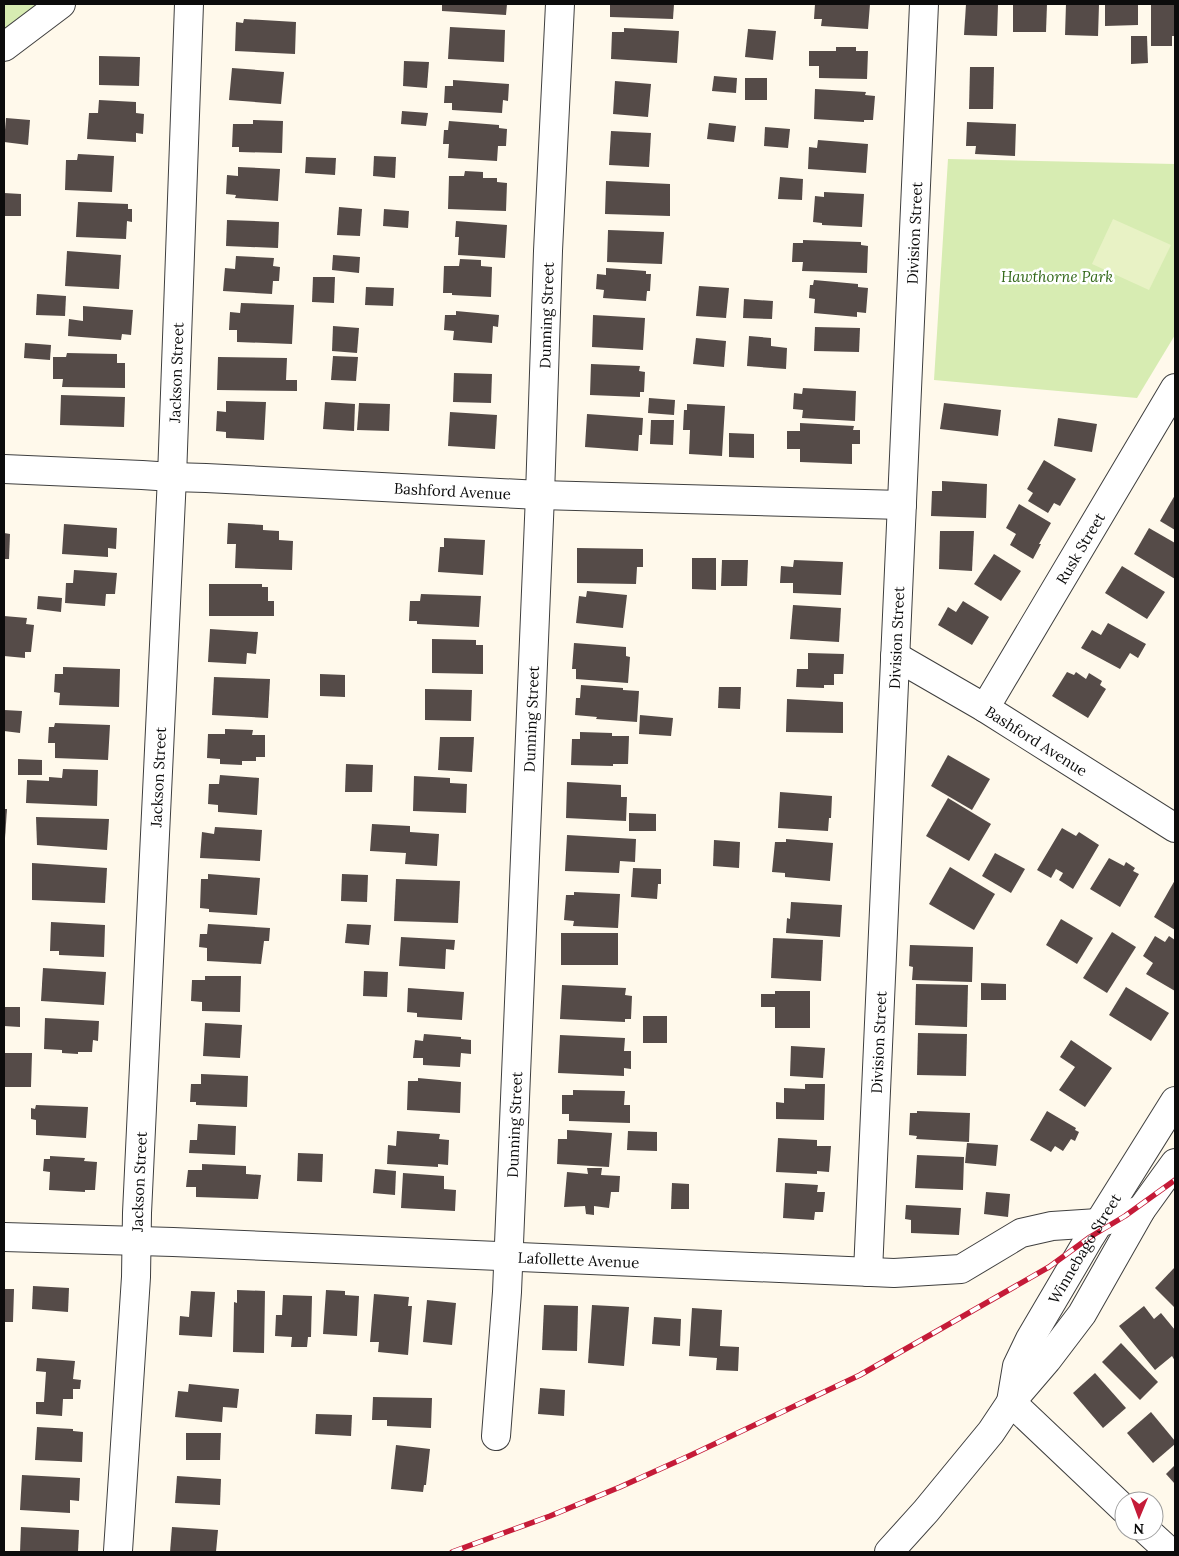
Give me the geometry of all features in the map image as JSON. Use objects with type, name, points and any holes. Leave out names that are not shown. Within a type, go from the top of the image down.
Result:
[{"type":"street","points":[[4,47],[61,4]]},
{"type":"street","name":"Jackson Street","points":[[118,1551],[136,1277],[136,1241],[172,477],[189,4]]},
{"type":"street","name":"Dunning Street","points":[[496,1436],[509,1256],[540,496],[548,251],[560,4]]},
{"type":"street","name":"Division Street","points":[[868,1272],[924,4]]},
{"type":"street","name":"Rusk Street","points":[[985,708],[1175,388]]},
{"type":"street","name":"Bashford Avenue","points":[[4,469],[540,496],[902,505]]},
{"type":"street","name":"Bashford Avenue","points":[[895,656],[985,708],[1175,828]]},
{"type":"street","name":"Winnebago Street","points":[[1011,1402],[1016,1366],[1030,1339],[1098,1223],[1175,1101]]},
{"type":"street","name":"Winnebago Street","points":[[889,1552],[926,1511],[991,1432],[1011,1402],[1048,1360],[1082,1314],[1141,1210],[1175,1163]]},
{"type":"street","name":"Lafollette Avenue","points":[[4,1237],[894,1273],[962,1269],[1021,1233],[1052,1226],[1098,1223],[1141,1210]]},
{"type":"street","points":[[1011,1402],[1114,1500]]},
{"type":"street","points":[[1158,1541],[1170,1552]]},
{"type":"green space","points":[[4,4],[48,4],[4,35]]},
{"type":"green space","name":"Hawthorne Park","points":[[948,159],[1175,164],[1175,335],[1137,398],[934,380]]},
{"type":"green space","points":[[1113,219],[1171,245],[1149,290],[1092,264]]},
{"type":"building","points":[[442,4],[507,4],[506,15],[442,11]]},
{"type":"building","points":[[610,4],[674,4],[673,19],[610,17]]},
{"type":"building","points":[[815,4],[870,4],[868,29],[821,26],[822,19],[814,19]]},
{"type":"building","points":[[966,4],[998,4],[997,36],[964,35]]},
{"type":"building","points":[[1013,4],[1047,4],[1046,32],[1013,32]]},
{"type":"building","points":[[1066,4],[1099,4],[1098,36],[1065,35]]},
{"type":"building","points":[[1105,4],[1138,4],[1138,25],[1105,26]]},
{"type":"building","points":[[1151,4],[1175,4],[1175,36],[1172,36],[1172,46],[1151,46]]},
{"type":"building","points":[[244,19],[296,22],[295,54],[235,51],[236,22],[243,23]]},
{"type":"building","points":[[450,27],[505,30],[504,62],[448,59]]},
{"type":"building","points":[[624,28],[679,31],[677,63],[611,59],[612,32],[624,32]]},
{"type":"building","points":[[748,29],[776,31],[773,60],[745,57]]},
{"type":"building","points":[[1131,36],[1147,36],[1148,63],[1131,64]]},
{"type":"building","points":[[836,47],[856,47],[856,51],[868,51],[867,79],[819,78],[819,66],[809,66],[809,51],[836,51]]},
{"type":"building","points":[[99,56],[140,57],[139,86],[99,85]]},
{"type":"building","points":[[404,61],[429,62],[427,88],[403,86]]},
{"type":"building","points":[[970,67],[994,67],[993,109],[969,109]]},
{"type":"building","points":[[232,68],[284,72],[281,104],[229,100]]},
{"type":"building","points":[[714,76],[737,78],[736,93],[712,91]]},
{"type":"building","points":[[745,78],[767,78],[767,100],[745,100]]},
{"type":"building","points":[[453,80],[509,84],[508,101],[503,100],[502,113],[452,110],[452,103],[444,103],[445,86],[453,86]]},
{"type":"building","points":[[615,81],[651,84],[648,117],[613,114]]},
{"type":"building","points":[[815,89],[866,92],[865,95],[875,96],[873,120],[864,120],[864,122],[814,119]]},
{"type":"building","points":[[99,100],[136,102],[136,113],[144,114],[143,134],[136,133],[136,142],[87,139],[89,113],[98,113]]},
{"type":"building","points":[[402,111],[428,113],[426,126],[401,124]]},
{"type":"building","points":[[6,118],[30,120],[28,145],[4,142]]},
{"type":"building","points":[[253,120],[283,121],[282,153],[239,152],[239,147],[232,147],[233,124],[253,124]]},
{"type":"building","points":[[449,121],[499,125],[499,128],[507,129],[506,146],[498,146],[497,161],[448,158],[449,144],[443,144],[444,130],[448,130]]},
{"type":"building","points":[[967,122],[1016,124],[1015,156],[975,154],[976,146],[966,146]]},
{"type":"building","points":[[709,123],[736,126],[734,142],[707,139]]},
{"type":"building","points":[[765,127],[790,129],[788,148],[764,146]]},
{"type":"building","points":[[611,131],[651,133],[649,167],[609,165]]},
{"type":"building","points":[[818,140],[868,144],[866,173],[808,169],[809,147],[817,148]]},
{"type":"building","points":[[78,154],[114,156],[112,192],[65,190],[66,160],[77,160]]},
{"type":"building","points":[[374,156],[396,157],[395,178],[373,176]]},
{"type":"building","points":[[306,157],[336,158],[335,175],[305,173]]},
{"type":"building","points":[[238,167],[280,169],[278,201],[235,198],[236,195],[226,194],[227,175],[238,176]]},
{"type":"building","points":[[465,171],[483,172],[483,178],[497,178],[497,182],[507,183],[506,211],[448,209],[449,176],[464,176]]},
{"type":"building","points":[[780,177],[803,179],[802,200],[778,199]]},
{"type":"building","points":[[606,181],[670,184],[670,216],[605,214]]},
{"type":"building","points":[[824,192],[864,194],[862,227],[822,225],[822,223],[813,222],[815,196],[824,197]]},
{"type":"building","points":[[4,193],[21,194],[21,216],[4,216]]},
{"type":"building","points":[[78,202],[128,204],[128,209],[132,209],[132,222],[127,221],[126,239],[76,237]]},
{"type":"building","points":[[339,207],[362,209],[360,236],[337,235]]},
{"type":"building","points":[[384,209],[409,211],[408,228],[383,226]]},
{"type":"building","points":[[227,220],[279,222],[278,248],[226,246]]},
{"type":"building","points":[[456,221],[507,225],[505,258],[458,255],[459,237],[455,237]]},
{"type":"building","points":[[608,230],[664,232],[662,264],[607,262]]},
{"type":"building","points":[[803,240],[861,242],[861,245],[868,246],[867,273],[802,271],[803,262],[792,262],[793,243],[803,243]]},
{"type":"building","points":[[67,251],[121,255],[119,289],[65,286]]},
{"type":"building","points":[[333,255],[360,257],[359,273],[332,270]]},
{"type":"building","points":[[236,256],[274,258],[273,266],[280,267],[279,281],[273,281],[272,294],[223,291],[225,268],[235,269]]},
{"type":"building","points":[[460,259],[481,260],[481,266],[492,267],[491,297],[443,293],[444,266],[459,266]]},
{"type":"building","points":[[606,268],[646,271],[646,274],[651,274],[650,291],[647,291],[646,301],[603,298],[604,290],[596,289],[597,274],[606,275]]},
{"type":"building","points":[[313,277],[335,277],[334,303],[312,302]]},
{"type":"building","points":[[814,280],[858,284],[858,287],[868,288],[866,313],[857,312],[857,317],[814,313],[815,299],[809,298],[810,285],[813,285]]},
{"type":"building","points":[[699,286],[729,288],[726,318],[696,316]]},
{"type":"building","points":[[366,287],[394,288],[393,306],[365,305]]},
{"type":"building","points":[[37,294],[66,296],[65,316],[36,315]]},
{"type":"building","points":[[744,299],[773,301],[772,319],[743,318]]},
{"type":"building","points":[[241,303],[294,305],[292,344],[237,342],[237,330],[229,330],[230,312],[240,313]]},
{"type":"building","points":[[83,306],[133,310],[131,335],[122,334],[121,340],[68,336],[69,319],[83,321]]},
{"type":"building","points":[[456,311],[499,315],[498,327],[493,326],[492,343],[453,340],[454,331],[444,330],[445,315],[456,315]]},
{"type":"building","points":[[593,315],[645,318],[643,350],[592,347]]},
{"type":"building","points":[[333,326],[359,328],[357,353],[332,351]]},
{"type":"building","points":[[815,327],[860,328],[859,352],[814,351]]},
{"type":"building","points":[[749,336],[771,338],[771,346],[787,348],[786,369],[747,366]]},
{"type":"building","points":[[696,338],[726,341],[724,367],[693,364]]},
{"type":"building","points":[[25,343],[51,345],[50,360],[24,358]]},
{"type":"building","points":[[67,353],[117,354],[117,363],[125,363],[125,388],[62,387],[63,379],[53,379],[53,357],[66,357]]},
{"type":"building","points":[[333,356],[358,357],[356,381],[331,380]]},
{"type":"building","points":[[218,357],[287,358],[286,380],[297,380],[297,391],[217,390]]},
{"type":"building","points":[[591,364],[640,366],[639,371],[645,372],[644,392],[640,392],[640,397],[590,395]]},
{"type":"building","points":[[454,373],[492,374],[491,403],[453,402]]},
{"type":"building","points":[[803,388],[856,391],[855,421],[802,418],[803,410],[793,409],[794,393],[802,394]]},
{"type":"building","points":[[61,395],[125,397],[124,427],[60,425]]},
{"type":"building","points":[[649,398],[675,400],[674,415],[648,413]]},
{"type":"building","points":[[226,401],[266,402],[264,440],[226,438],[226,432],[216,431],[217,411],[226,412]]},
{"type":"building","points":[[325,402],[355,404],[354,431],[323,429]]},
{"type":"building","points":[[359,403],[390,404],[389,431],[357,430]]},
{"type":"building","points":[[944,403],[1001,410],[998,436],[940,429]]},
{"type":"building","points":[[687,404],[725,406],[722,456],[689,454],[690,430],[683,430],[684,410],[687,410]]},
{"type":"building","points":[[450,412],[497,415],[495,449],[448,446]]},
{"type":"building","points":[[587,414],[643,418],[642,435],[639,435],[638,451],[585,447]]},
{"type":"building","points":[[1058,418],[1097,424],[1092,452],[1054,446]]},
{"type":"building","points":[[651,420],[674,420],[673,445],[650,444]]},
{"type":"building","points":[[800,423],[854,426],[853,430],[860,430],[860,444],[852,444],[852,464],[800,462],[800,449],[787,449],[787,431],[800,431]]},
{"type":"building","points":[[729,433],[754,434],[754,458],[729,457]]},
{"type":"building","points":[[1044,460],[1076,479],[1060,506],[1054,503],[1048,513],[1028,501],[1033,493],[1027,489]]},
{"type":"building","points":[[942,481],[987,484],[986,518],[931,516],[932,491],[942,491]]},
{"type":"building","points":[[1175,495],[1175,530],[1160,521]]},
{"type":"building","points":[[1019,504],[1051,523],[1033,559],[1010,545],[1016,534],[1006,528]]},
{"type":"building","points":[[228,523],[263,525],[263,530],[279,531],[279,540],[293,541],[292,570],[235,568],[236,544],[227,544]]},
{"type":"building","points":[[64,524],[117,528],[116,549],[108,548],[108,557],[62,554]]},
{"type":"building","points":[[1149,528],[1175,543],[1175,579],[1134,554]]},
{"type":"building","points":[[940,531],[974,531],[972,571],[939,569]]},
{"type":"building","points":[[4,533],[10,534],[9,559],[4,559]]},
{"type":"building","points":[[444,538],[485,540],[483,575],[438,572],[440,547],[444,547]]},
{"type":"building","points":[[577,548],[643,549],[643,567],[637,567],[636,584],[577,583]]},
{"type":"building","points":[[994,554],[1021,571],[1001,601],[974,584]]},
{"type":"building","points":[[692,558],[716,558],[716,590],[692,589]]},
{"type":"building","points":[[722,560],[748,560],[747,586],[721,586]]},
{"type":"building","points":[[794,560],[843,562],[841,595],[793,593],[793,583],[780,583],[781,566],[793,567]]},
{"type":"building","points":[[1122,566],[1165,592],[1147,619],[1105,593]]},
{"type":"building","points":[[74,570],[117,573],[115,594],[106,594],[105,606],[65,603],[66,583],[73,583]]},
{"type":"building","points":[[209,584],[262,584],[262,587],[268,587],[268,601],[274,601],[274,616],[209,616]]},
{"type":"building","points":[[587,591],[627,595],[623,628],[576,623],[579,596],[586,597]]},
{"type":"building","points":[[421,594],[481,596],[479,627],[417,624],[417,621],[409,621],[410,601],[420,601]]},
{"type":"building","points":[[38,596],[62,598],[61,612],[37,609]]},
{"type":"building","points":[[963,601],[989,617],[972,645],[938,625],[948,607],[956,612]]},
{"type":"building","points":[[793,605],[841,608],[839,642],[790,639]]},
{"type":"building","points":[[4,616],[27,618],[26,624],[34,625],[31,652],[25,652],[25,658],[4,656]]},
{"type":"building","points":[[1108,623],[1146,644],[1138,658],[1130,653],[1120,669],[1081,648],[1092,630],[1101,635]]},
{"type":"building","points":[[210,629],[258,632],[256,654],[247,653],[246,664],[208,662]]},
{"type":"building","points":[[432,639],[476,640],[476,645],[483,645],[483,674],[432,673]]},
{"type":"building","points":[[574,643],[626,647],[626,656],[630,657],[628,683],[576,679],[576,669],[572,669]]},
{"type":"building","points":[[808,653],[844,654],[843,674],[834,674],[834,685],[824,685],[824,688],[796,687],[797,669],[808,669]]},
{"type":"building","points":[[63,667],[120,669],[119,707],[59,705],[60,693],[54,692],[55,674],[63,674]]},
{"type":"building","points":[[1067,672],[1074,675],[1076,672],[1086,679],[1089,673],[1102,681],[1100,685],[1106,689],[1088,718],[1052,696]]},
{"type":"building","points":[[320,674],[345,675],[345,697],[320,696]]},
{"type":"building","points":[[214,677],[270,679],[268,718],[212,715]]},
{"type":"building","points":[[581,685],[639,691],[637,722],[596,719],[597,717],[575,715],[576,698],[580,698]]},
{"type":"building","points":[[719,687],[741,687],[740,709],[718,708]]},
{"type":"building","points":[[425,689],[472,690],[471,721],[425,720]]},
{"type":"building","points":[[787,699],[843,702],[843,733],[786,732]]},
{"type":"building","points":[[4,710],[22,711],[20,733],[4,731]]},
{"type":"building","points":[[640,715],[673,718],[671,736],[639,734]]},
{"type":"building","points":[[55,723],[110,725],[108,760],[55,758],[55,743],[48,743],[49,727],[54,727]]},
{"type":"building","points":[[225,729],[253,730],[252,735],[265,735],[265,757],[256,757],[256,761],[242,761],[242,765],[220,764],[220,759],[207,758],[208,734],[225,734]]},
{"type":"building","points":[[580,732],[612,733],[612,736],[629,736],[628,764],[613,764],[613,766],[571,765],[572,739],[580,739]]},
{"type":"building","points":[[440,737],[474,737],[472,772],[438,770]]},
{"type":"building","points":[[948,755],[990,779],[972,810],[931,786]]},
{"type":"building","points":[[18,759],[42,760],[42,775],[18,775]]},
{"type":"building","points":[[346,764],[373,765],[372,792],[345,792]]},
{"type":"building","points":[[63,769],[98,770],[97,806],[26,803],[27,780],[49,781],[49,777],[62,778]]},
{"type":"building","points":[[220,775],[259,778],[257,815],[218,812],[218,805],[208,804],[209,784],[219,784]]},
{"type":"building","points":[[414,776],[450,778],[450,783],[467,784],[466,813],[413,811]]},
{"type":"building","points":[[567,782],[621,785],[621,797],[627,797],[626,821],[566,818]]},
{"type":"building","points":[[780,792],[832,796],[831,818],[829,818],[828,831],[778,828]]},
{"type":"building","points":[[948,798],[991,824],[969,861],[926,836]]},
{"type":"building","points":[[4,809],[7,809],[5,838],[4,838]]},
{"type":"building","points":[[629,813],[656,814],[656,831],[629,831]]},
{"type":"building","points":[[36,817],[109,819],[107,850],[37,845]]},
{"type":"building","points":[[372,824],[410,826],[410,832],[439,834],[437,866],[405,864],[406,853],[370,851]]},
{"type":"building","points":[[215,827],[262,830],[260,861],[200,858],[202,832],[214,834]]},
{"type":"building","points":[[1062,828],[1076,836],[1079,832],[1099,845],[1073,889],[1059,880],[1063,873],[1056,869],[1051,878],[1037,870]]},
{"type":"building","points":[[567,835],[636,839],[635,862],[620,861],[619,873],[565,871]]},
{"type":"building","points":[[786,839],[833,843],[830,881],[785,877],[785,873],[772,872],[775,842],[786,842]]},
{"type":"building","points":[[714,840],[740,842],[739,868],[713,866]]},
{"type":"building","points":[[995,853],[1025,869],[1011,893],[982,876]]},
{"type":"building","points":[[1109,858],[1124,866],[1126,862],[1135,868],[1133,871],[1139,874],[1120,907],[1090,889]]},
{"type":"building","points":[[32,863],[107,868],[105,903],[32,900]]},
{"type":"building","points":[[950,867],[995,894],[974,930],[929,904]]},
{"type":"building","points":[[633,868],[661,869],[661,884],[658,884],[657,899],[631,897]]},
{"type":"building","points":[[208,874],[260,878],[257,915],[209,912],[209,909],[200,908],[201,879],[208,879]]},
{"type":"building","points":[[342,874],[368,875],[367,902],[341,901]]},
{"type":"building","points":[[396,879],[460,881],[458,923],[394,921]]},
{"type":"building","points":[[1175,880],[1175,930],[1154,917]]},
{"type":"building","points":[[574,892],[620,894],[618,928],[573,926],[574,921],[564,920],[566,895],[574,895]]},
{"type":"building","points":[[791,902],[842,905],[840,937],[786,933],[787,918],[790,919]]},
{"type":"building","points":[[1061,919],[1093,938],[1077,964],[1046,945]]},
{"type":"building","points":[[51,922],[105,925],[104,957],[59,955],[59,951],[50,951]]},
{"type":"building","points":[[208,924],[270,928],[269,941],[264,941],[261,964],[207,961],[207,948],[199,947],[200,934],[207,934]]},
{"type":"building","points":[[347,924],[371,925],[369,945],[345,943]]},
{"type":"building","points":[[1112,932],[1136,947],[1107,993],[1083,978]]},
{"type":"building","points":[[561,933],[618,933],[618,965],[561,965]]},
{"type":"building","points":[[1155,936],[1165,942],[1169,936],[1175,940],[1175,991],[1146,974],[1153,963],[1143,956]]},
{"type":"building","points":[[401,937],[455,940],[454,950],[446,949],[445,969],[399,966]]},
{"type":"building","points":[[773,938],[823,940],[821,981],[771,978]]},
{"type":"building","points":[[910,945],[973,947],[972,982],[912,980],[913,967],[909,966]]},
{"type":"building","points":[[43,968],[106,972],[104,1005],[41,1001]]},
{"type":"building","points":[[364,971],[388,972],[387,997],[363,996]]},
{"type":"building","points":[[205,976],[241,976],[240,1012],[202,1011],[202,1002],[191,1001],[192,980],[205,980]]},
{"type":"building","points":[[981,983],[1006,984],[1006,1000],[981,1000]]},
{"type":"building","points":[[916,984],[968,985],[967,1027],[915,1025]]},
{"type":"building","points":[[562,985],[626,988],[625,995],[632,996],[631,1019],[625,1019],[625,1022],[560,1019]]},
{"type":"building","points":[[1126,987],[1169,1013],[1151,1041],[1109,1015]]},
{"type":"building","points":[[408,988],[464,992],[462,1020],[417,1017],[417,1013],[407,1012]]},
{"type":"building","points":[[775,991],[810,991],[810,1028],[775,1028],[775,1007],[761,1007],[761,994],[775,994]]},
{"type":"building","points":[[4,1007],[20,1007],[20,1027],[4,1026]]},
{"type":"building","points":[[643,1016],[667,1016],[667,1043],[643,1043]]},
{"type":"building","points":[[45,1018],[99,1021],[98,1041],[93,1040],[92,1052],[78,1052],[78,1054],[62,1053],[62,1050],[44,1049]]},
{"type":"building","points":[[205,1023],[242,1025],[240,1058],[203,1056]]},
{"type":"building","points":[[918,1033],[967,1034],[966,1076],[917,1075]]},
{"type":"building","points":[[424,1034],[461,1037],[461,1039],[471,1040],[471,1054],[461,1053],[460,1067],[423,1065],[423,1058],[413,1058],[415,1040],[423,1041]]},
{"type":"building","points":[[560,1035],[625,1038],[624,1051],[631,1051],[631,1069],[624,1068],[624,1076],[558,1073]]},
{"type":"building","points":[[1071,1040],[1112,1068],[1085,1107],[1059,1090],[1075,1067],[1060,1057]]},
{"type":"building","points":[[791,1046],[825,1048],[823,1078],[790,1076]]},
{"type":"building","points":[[4,1053],[32,1053],[31,1087],[4,1087]]},
{"type":"building","points":[[201,1074],[248,1076],[247,1107],[196,1105],[196,1102],[190,1102],[191,1084],[201,1084]]},
{"type":"building","points":[[418,1078],[461,1082],[460,1113],[407,1110],[408,1081],[418,1081]]},
{"type":"building","points":[[805,1084],[825,1084],[824,1120],[776,1119],[776,1102],[784,1103],[784,1088],[805,1089]]},
{"type":"building","points":[[573,1090],[625,1091],[624,1105],[630,1105],[630,1123],[569,1121],[569,1114],[562,1114],[562,1095],[573,1095]]},
{"type":"building","points":[[36,1105],[88,1107],[86,1138],[36,1135],[36,1120],[31,1119],[31,1108],[35,1109]]},
{"type":"building","points":[[917,1111],[970,1113],[969,1142],[916,1139],[917,1136],[909,1135],[910,1113],[917,1113]]},
{"type":"building","points":[[1047,1111],[1076,1128],[1075,1130],[1079,1132],[1075,1141],[1071,1139],[1063,1151],[1055,1146],[1051,1152],[1030,1140]]},
{"type":"building","points":[[198,1124],[236,1126],[235,1155],[189,1153],[190,1140],[197,1140]]},
{"type":"building","points":[[567,1130],[612,1133],[609,1167],[557,1164],[558,1139],[567,1139]]},
{"type":"building","points":[[397,1131],[440,1134],[439,1139],[449,1140],[448,1165],[438,1164],[438,1167],[387,1164],[388,1145],[396,1146]]},
{"type":"building","points":[[628,1131],[657,1132],[657,1151],[627,1150]]},
{"type":"building","points":[[778,1138],[817,1140],[817,1146],[831,1146],[829,1172],[817,1171],[817,1174],[776,1172]]},
{"type":"building","points":[[967,1143],[998,1145],[996,1166],[965,1163]]},
{"type":"building","points":[[298,1153],[323,1154],[322,1182],[297,1181]]},
{"type":"building","points":[[917,1155],[964,1157],[963,1190],[915,1188]]},
{"type":"building","points":[[50,1156],[85,1158],[84,1161],[97,1162],[95,1190],[85,1190],[85,1192],[49,1190],[50,1172],[43,1171],[44,1159],[50,1159]]},
{"type":"building","points":[[202,1164],[246,1166],[246,1174],[261,1175],[258,1199],[196,1197],[196,1187],[186,1187],[188,1170],[202,1170]]},
{"type":"building","points":[[587,1168],[602,1168],[601,1175],[620,1176],[619,1192],[611,1192],[609,1208],[594,1206],[594,1215],[586,1214],[585,1206],[564,1207],[567,1172],[588,1174]]},
{"type":"building","points":[[375,1169],[396,1171],[395,1195],[373,1193]]},
{"type":"building","points":[[403,1173],[444,1176],[444,1189],[456,1190],[455,1211],[401,1208]]},
{"type":"building","points":[[672,1183],[689,1184],[689,1209],[671,1209]]},
{"type":"building","points":[[785,1183],[818,1185],[817,1192],[825,1192],[823,1212],[815,1212],[814,1220],[783,1218]]},
{"type":"building","points":[[986,1192],[1010,1194],[1008,1217],[984,1214]]},
{"type":"building","points":[[906,1205],[961,1208],[959,1235],[911,1233],[911,1220],[905,1219]]},
{"type":"building","points":[[1175,1267],[1175,1308],[1155,1288]]},
{"type":"building","points":[[33,1286],[69,1288],[68,1312],[32,1309]]},
{"type":"building","points":[[4,1289],[14,1289],[13,1322],[4,1322]]},
{"type":"building","points":[[237,1290],[265,1291],[264,1353],[233,1352],[234,1302],[237,1303]]},
{"type":"building","points":[[326,1290],[345,1291],[345,1295],[359,1296],[357,1336],[323,1334]]},
{"type":"building","points":[[191,1291],[215,1292],[212,1337],[179,1335],[180,1316],[189,1317]]},
{"type":"building","points":[[374,1294],[409,1297],[408,1306],[412,1306],[408,1355],[378,1352],[379,1342],[370,1342]]},
{"type":"building","points":[[283,1295],[312,1296],[311,1337],[308,1337],[307,1347],[291,1347],[292,1337],[275,1336],[276,1315],[282,1315]]},
{"type":"building","points":[[427,1300],[456,1303],[452,1345],[423,1342]]},
{"type":"building","points":[[544,1305],[578,1306],[577,1351],[542,1350]]},
{"type":"building","points":[[592,1305],[629,1307],[624,1366],[588,1363]]},
{"type":"building","points":[[1144,1306],[1154,1319],[1161,1313],[1175,1330],[1175,1361],[1172,1356],[1155,1370],[1119,1326]]},
{"type":"building","points":[[692,1308],[722,1310],[720,1346],[739,1347],[738,1371],[716,1370],[717,1358],[689,1356]]},
{"type":"building","points":[[654,1317],[681,1319],[680,1346],[652,1344]]},
{"type":"building","points":[[1121,1343],[1158,1382],[1140,1400],[1102,1362]]},
{"type":"building","points":[[37,1358],[75,1361],[73,1379],[81,1380],[80,1389],[73,1389],[73,1399],[63,1399],[62,1416],[36,1414],[36,1402],[44,1402],[46,1372],[36,1371]]},
{"type":"building","points":[[1095,1373],[1126,1408],[1103,1428],[1073,1393]]},
{"type":"building","points":[[189,1384],[239,1389],[237,1408],[223,1407],[222,1422],[175,1417],[178,1391],[188,1392]]},
{"type":"building","points":[[540,1388],[565,1390],[564,1416],[538,1414]]},
{"type":"building","points":[[373,1397],[432,1398],[431,1428],[387,1426],[387,1420],[372,1420]]},
{"type":"building","points":[[1151,1412],[1175,1441],[1175,1444],[1153,1463],[1127,1433]]},
{"type":"building","points":[[316,1414],[352,1415],[351,1436],[315,1434]]},
{"type":"building","points":[[37,1427],[73,1429],[73,1431],[83,1432],[82,1462],[35,1460]]},
{"type":"building","points":[[186,1433],[221,1433],[220,1460],[186,1460]]},
{"type":"building","points":[[396,1445],[430,1449],[426,1485],[424,1485],[423,1492],[391,1489]]},
{"type":"building","points":[[1175,1465],[1175,1484],[1166,1474]]},
{"type":"building","points":[[22,1475],[80,1478],[79,1501],[70,1500],[70,1513],[20,1510]]},
{"type":"building","points":[[177,1476],[221,1479],[220,1505],[175,1503]]},
{"type":"building","points":[[21,1527],[79,1530],[78,1552],[20,1552]]},
{"type":"building","points":[[172,1527],[218,1530],[216,1552],[170,1552]]},
{"type":"railway","points":[[452,1552],[550,1516],[620,1487],[860,1375],[1049,1267],[1175,1180]]}]
